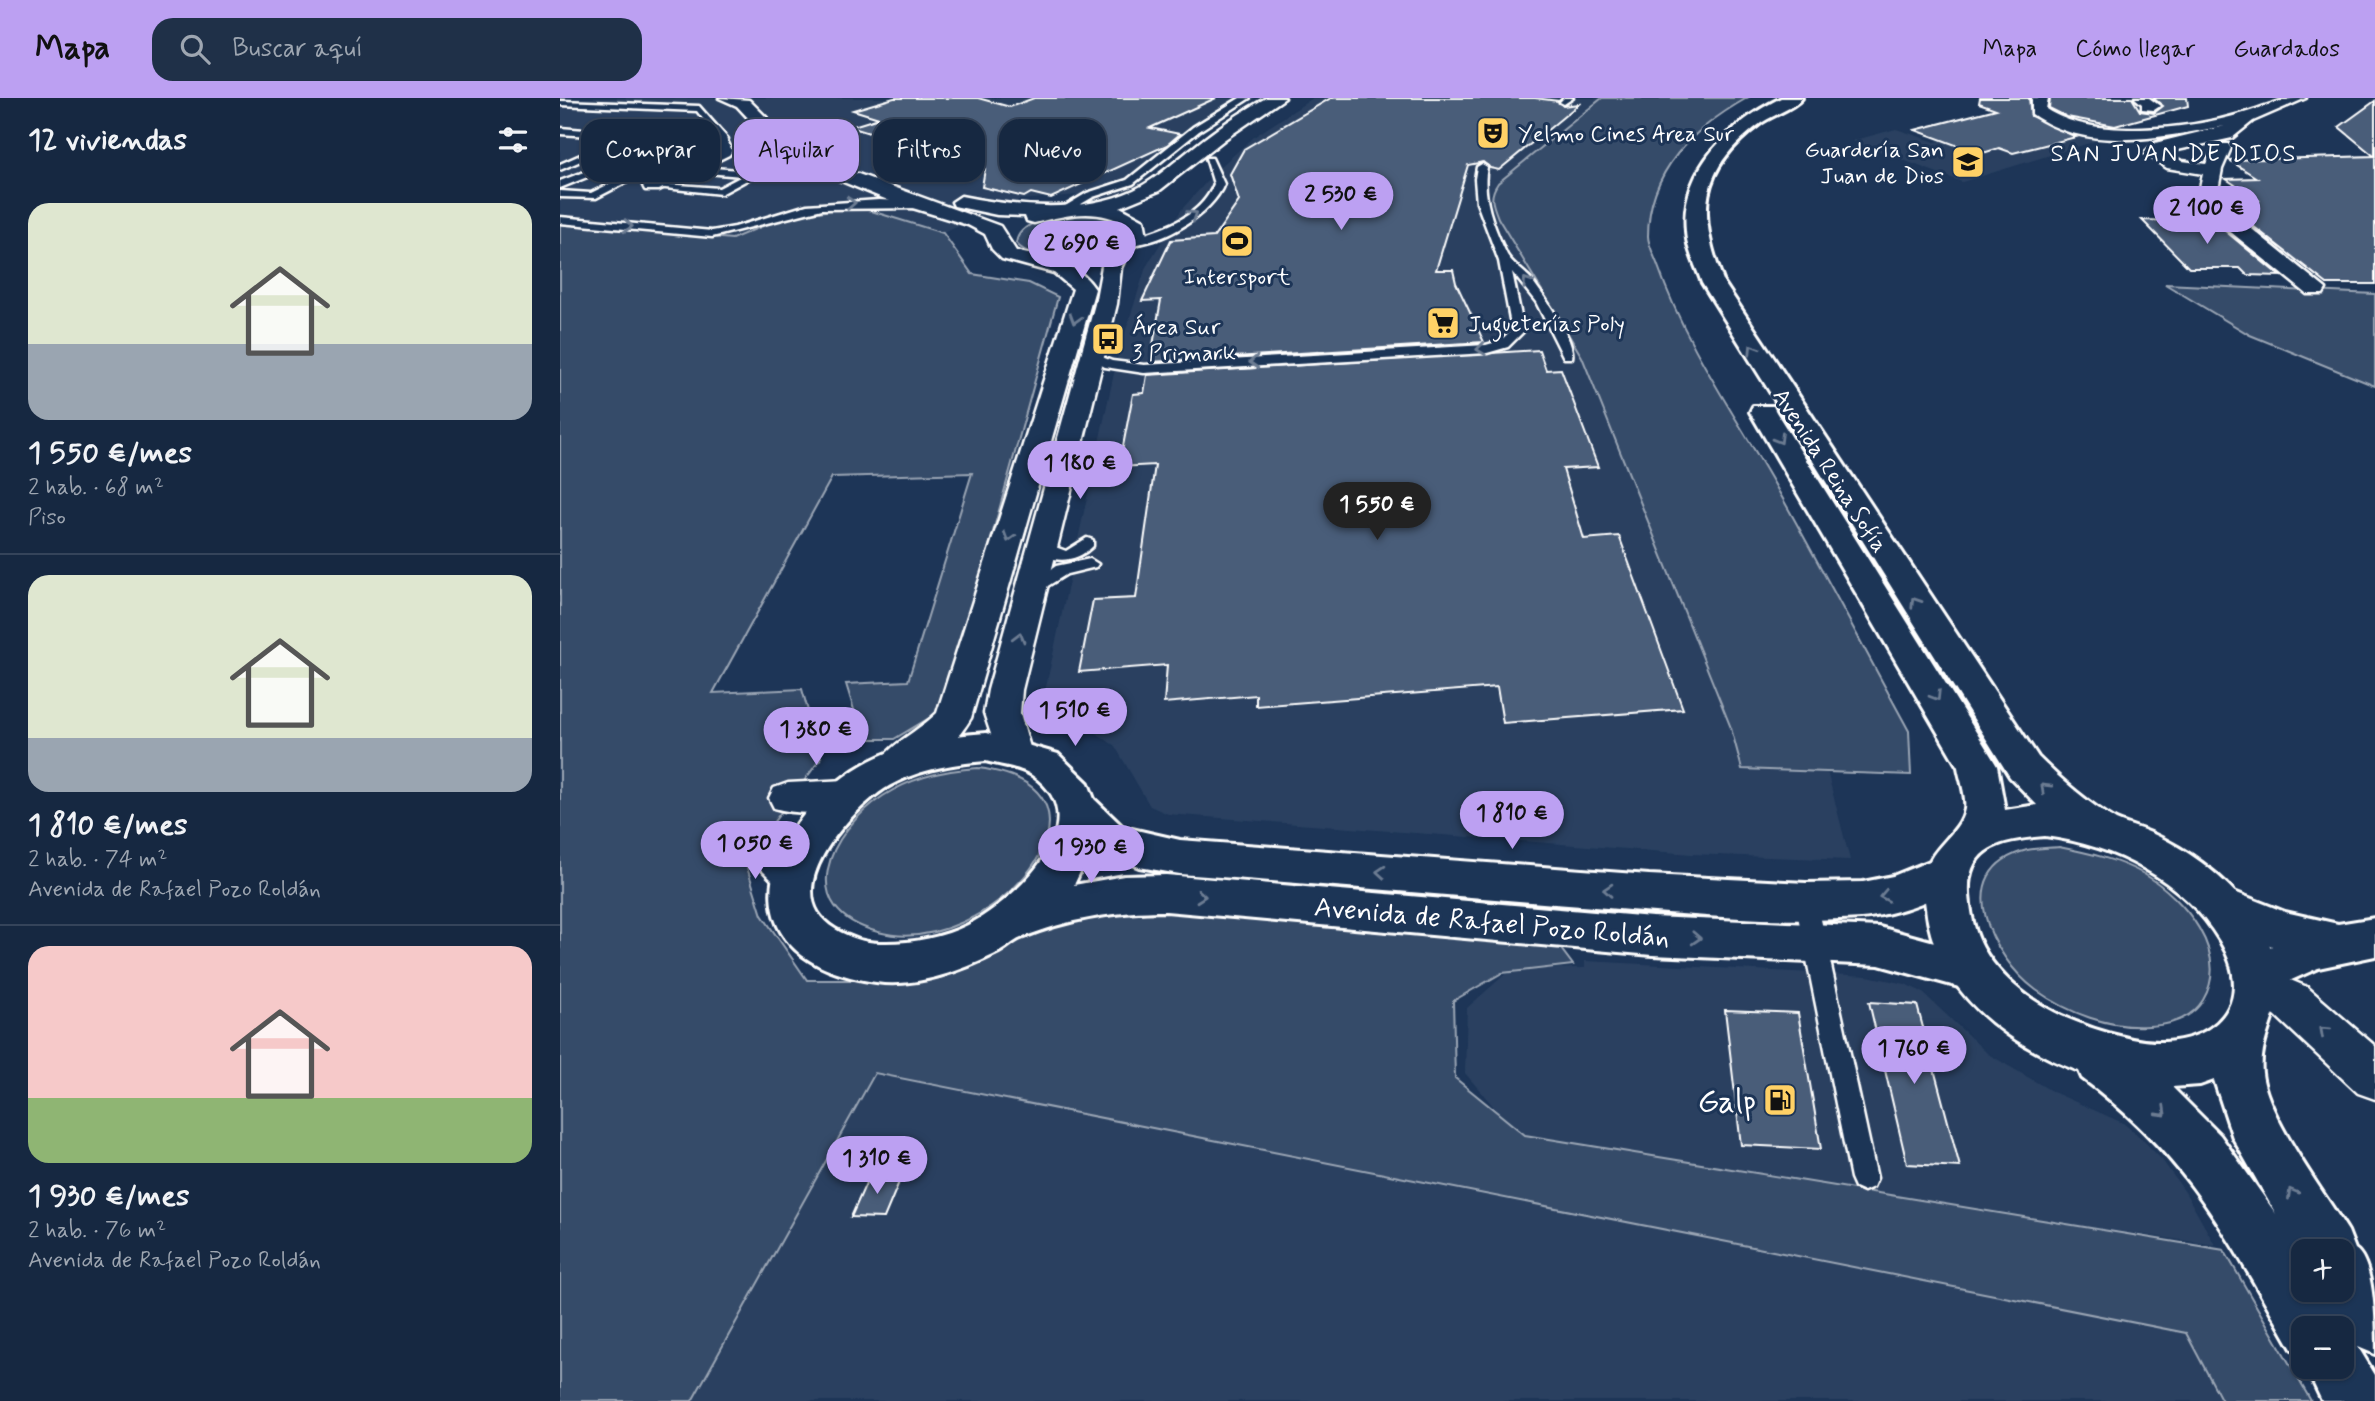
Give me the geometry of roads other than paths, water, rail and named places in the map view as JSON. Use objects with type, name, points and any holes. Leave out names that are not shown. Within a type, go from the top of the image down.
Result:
[{"type":"main road","name":"Avenida Reina Sofía","points":[[1772,98],[1717,133],[1697,155],[1675,201],[1673,229],[1678,256],[1689,284],[1720,341],[1977,766],[1986,806],[1978,835]]},
{"type":"main road","name":"Avenida Reina Sofía","points":[[1794,98],[1736,135],[1716,157],[1704,177],[1696,230],[1713,283],[2024,767],[2052,795],[2100,829]]},
{"type":"main road","name":"Avenida de Rafael Pozo Roldán","points":[[792,874],[802,846],[821,820],[847,796],[896,766],[957,749],[986,747],[1037,758],[1056,771],[1069,787],[1077,807],[1108,839],[1139,850],[1180,857],[1649,893],[1806,901],[1863,900],[1899,893],[1947,871]]},
{"type":"main road","points":[[792,874],[791,903],[802,928],[824,948],[855,961],[894,964],[936,957],[977,943],[1015,921],[1040,899],[1059,876],[1072,852],[1078,829],[1077,807]]},
{"type":"main road","points":[[2242,1035],[2216,1056],[2179,1066],[2136,1066],[2089,1055],[2042,1034],[2012,1012],[1970,970],[1950,935],[1942,901],[1947,871],[1959,851],[1978,835],[2020,821],[2045,820],[2100,829],[2132,841],[2164,858],[2218,904],[2243,940],[2256,981],[2250,1020],[2242,1035],[2237,1073],[2251,1120],[2321,1239]]},
{"type":"main road","name":"Avenida de Rafael Pozo Roldán","points":[[1015,921],[1080,899],[1119,892],[1166,893],[1638,934],[1879,946],[1970,970]]},
{"type":"main road","points":[[2218,904],[2281,930],[2354,939]]},
{"type":"main road","points":[[2256,981],[2286,959],[2354,939]]},
{"type":"main road","points":[[2089,1055],[2143,1093],[2183,1133],[2234,1197],[2305,1316]]},
{"type":"main road","points":[[2354,1291],[2375,1325]]},
{"type":"main road","points":[[2343,1379],[2356,1401]]},
{"type":"street","points":[[727,98],[743,103],[770,131],[825,168],[923,205],[975,221],[993,230],[1009,254],[1068,269],[1079,277],[1084,289],[953,718],[932,740],[896,766]]},
{"type":"street","points":[[772,106],[792,128],[815,145],[845,162],[916,190],[997,209],[1060,211],[1114,204],[1155,189],[1216,137],[1277,98]]},
{"type":"street","points":[[1013,751],[1002,713],[1042,547],[1106,304],[1110,268],[1144,214],[1254,124],[1296,98]]},
{"type":"street","points":[[2040,98],[2038,111],[2044,117],[2077,131],[2129,133],[2247,118],[2298,98]]},
{"type":"street","points":[[2247,118],[2227,134],[2203,169],[2206,202],[2315,289]]},
{"type":"street","points":[[2203,169],[2166,161],[2153,153],[2161,147],[2227,134]]},
{"type":"street","points":[[720,142],[723,151],[720,152]]},
{"type":"street","points":[[652,186],[660,182]]},
{"type":"street","points":[[1083,209],[1118,212],[1130,238]]},
{"type":"street","points":[[1000,243],[1002,235],[1016,224],[1060,211]]},
{"type":"street","points":[[1034,261],[1080,260],[1130,238]]},
{"type":"street","points":[[788,798],[847,796]]},
{"type":"street","points":[[750,844],[772,855],[792,874]]},
{"type":"street","points":[[2256,981],[2291,1001],[2375,1077]]},
{"type":"lane","points":[[608,117],[647,98]]},
{"type":"lane","points":[[1060,211],[1090,195],[1130,182],[1196,129],[1246,98]]},
{"type":"lane","points":[[560,103],[699,109],[707,119]]},
{"type":"lane","points":[[560,137],[581,129]]},
{"type":"lane","points":[[560,131],[581,133]]},
{"type":"lane","points":[[720,134],[724,139],[720,142]]},
{"type":"lane","points":[[560,167],[581,158]]},
{"type":"lane","points":[[1130,238],[1175,226],[1202,210],[1213,198],[1219,184],[1209,160]]},
{"type":"lane","points":[[1092,356],[1109,364],[1144,369],[1487,349],[1504,344],[1518,331],[1503,258],[1486,219],[1480,190],[1482,167]]},
{"type":"lane","points":[[652,186],[720,191],[753,174],[720,172]]},
{"type":"lane","points":[[560,185],[581,175]]},
{"type":"lane","points":[[560,194],[593,196],[621,182]]},
{"type":"lane","points":[[560,220],[712,234],[737,231],[773,217],[831,205],[923,205]]},
{"type":"lane","points":[[1503,258],[1522,274],[1568,355]]},
{"type":"lane","points":[[1042,547],[1050,554],[1065,556],[1080,551],[1087,543]]},
{"type":"lane","points":[[1032,588],[1062,570],[1090,564]]},
{"type":"lane","points":[[1806,901],[1864,1178]]},
{"type":"place","name":"Yelmo Cines Area Sur","points":[[1493,133]]},
{"type":"place","name":"Guardería San Juan de Dios","points":[[1968,162]]},
{"type":"place","name":"Intersport","points":[[1237,241]]},
{"type":"place","name":"Jugueterías Poly","points":[[1443,323]]},
{"type":"place","name":"Área Sur 3 Primark","points":[[1108,339]]},
{"type":"place","name":"Galp","points":[[1780,1100]]},
{"type":"district","name":"SAN JUAN DE DIOS","points":[[2174,153]]}]
